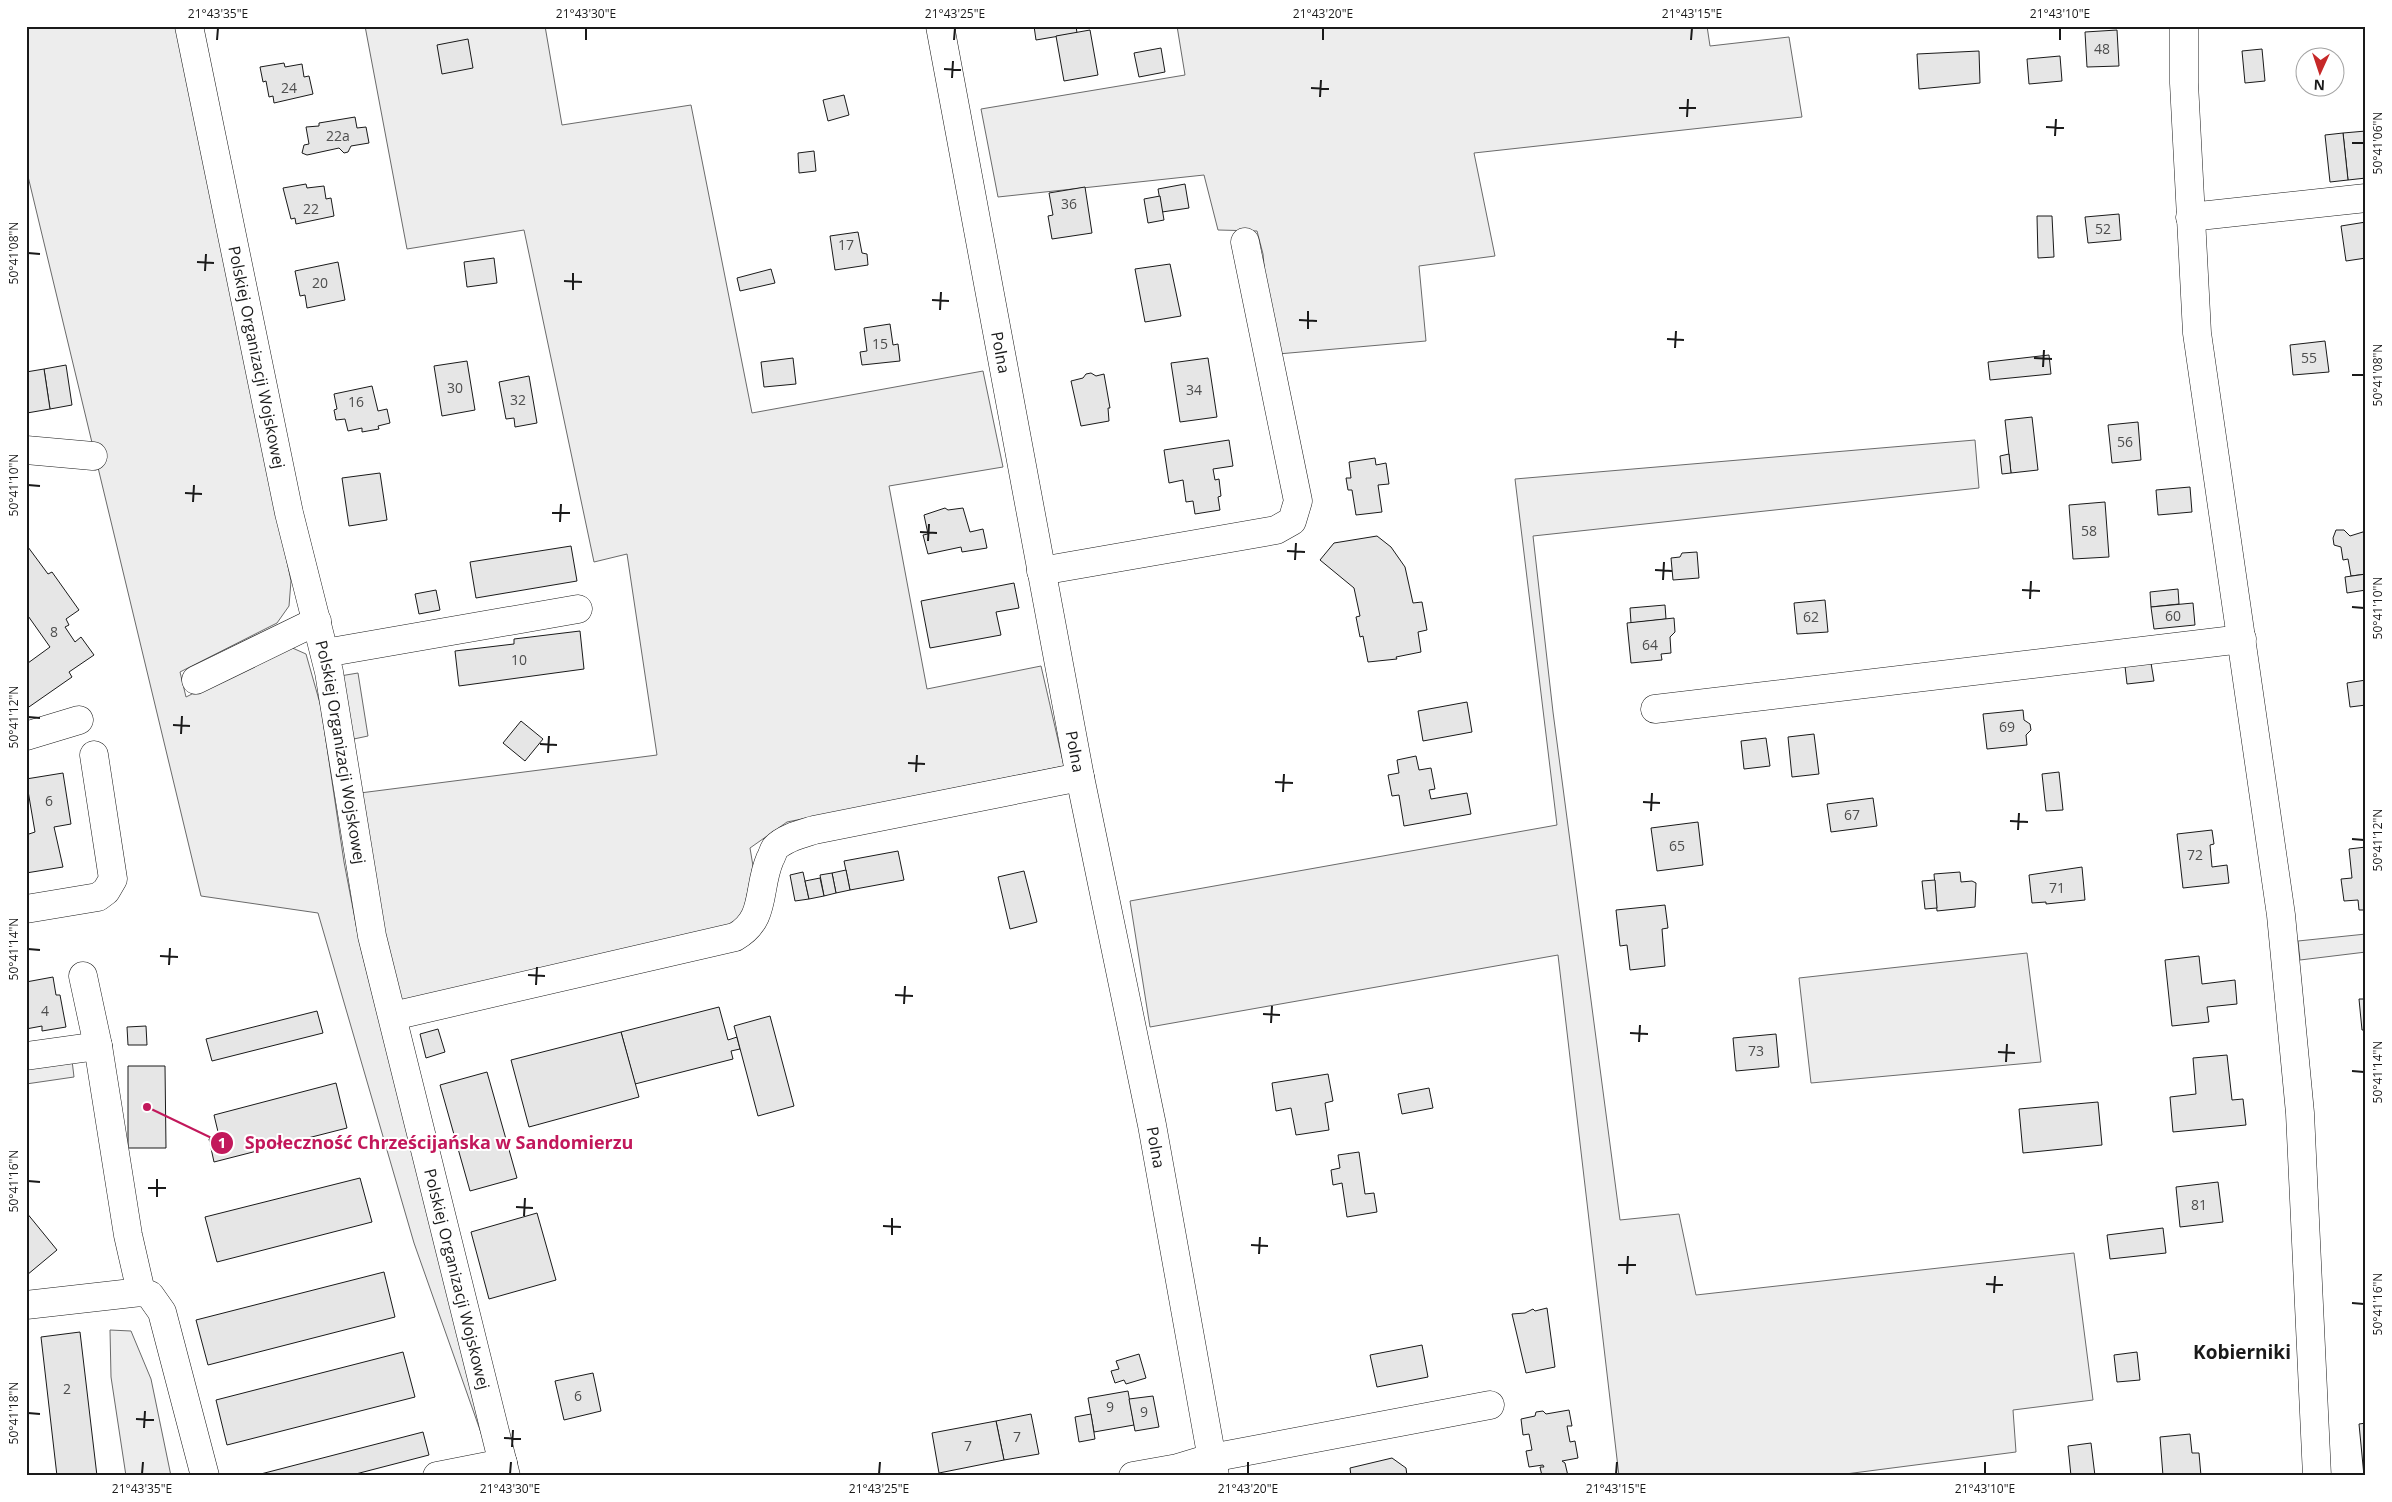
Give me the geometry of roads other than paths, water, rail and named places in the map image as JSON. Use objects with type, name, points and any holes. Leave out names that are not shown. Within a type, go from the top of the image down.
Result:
[{"type":"street","name":"Polskiej Organizacji Wojskowej","points":[[189,26],[290,512],[325,653],[372,936],[504,1469]]},
{"type":"street","name":"Polna","points":[[940,26],[1080,777],[1152,1125],[1213,1467]]},
{"type":"street","points":[[2184,26],[2190,217],[2197,334],[2281,915],[2298,1093],[2317,1476]]},
{"type":"street","points":[[2190,217],[2366,198]]},
{"type":"street","points":[[1041,571],[1276,530],[1292,521],[1298,501],[1244,242]]},
{"type":"street","points":[[26,450],[93,456]]},
{"type":"street","points":[[325,653],[578,609]]},
{"type":"street","points":[[196,680],[317,621]]},
{"type":"street","points":[[1656,709],[2242,639]]},
{"type":"street","points":[[26,736],[79,720]]},
{"type":"street","points":[[26,909],[98,897],[106,890],[113,879],[94,755]]},
{"type":"street","points":[[393,1016],[735,937],[748,930],[757,915],[767,867],[775,849],[791,838],[814,830],[1080,777]]},
{"type":"street","points":[[83,976],[98,1046],[128,1235],[141,1292]]},
{"type":"street","points":[[26,1056],[98,1046]]},
{"type":"street","points":[[26,1305],[141,1292],[150,1295],[162,1312],[205,1476]]},
{"type":"street","points":[[1133,1476],[1178,1468],[1213,1467],[1490,1405]]},
{"type":"street","points":[[437,1476],[504,1469]]},
{"type":"place","name":"Społeczność Chrześcijańska w Sandomierzu","points":[[147,1107]]},
{"type":"district","name":"Kobierniki","points":[[2242,1352]]}]
